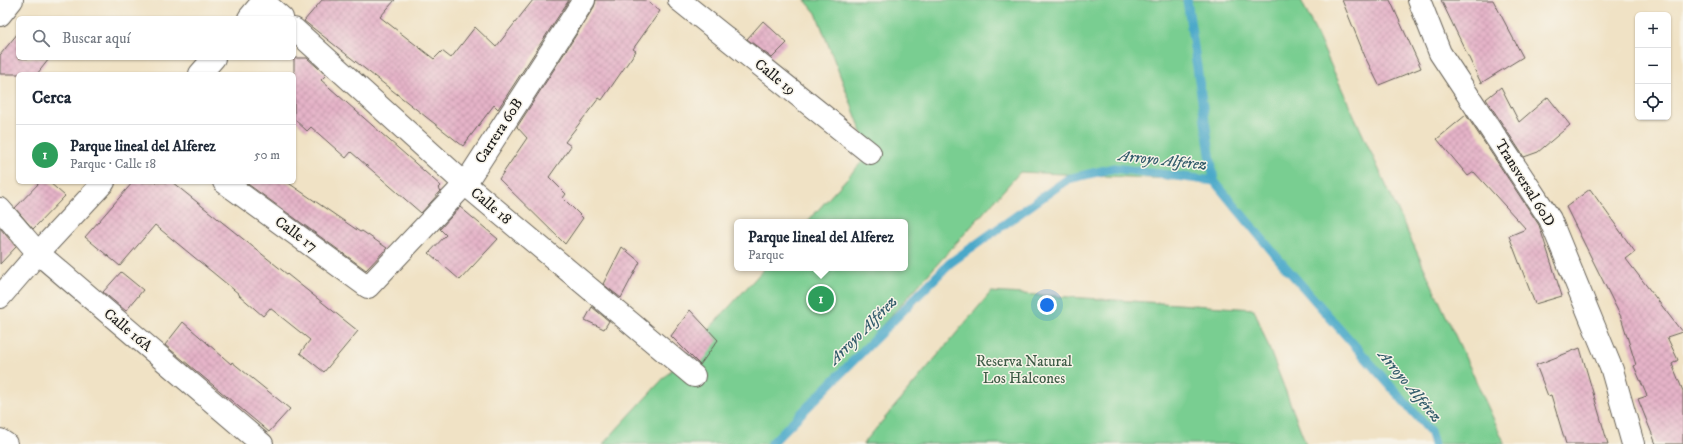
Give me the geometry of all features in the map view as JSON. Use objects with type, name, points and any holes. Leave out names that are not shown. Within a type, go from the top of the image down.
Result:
[{"type":"street","points":[[0,15],[12,0]]},
{"type":"street","points":[[251,16],[263,0],[280,16]]},
{"type":"street","name":"Carrera 60B","points":[[368,287],[465,184],[584,0]]},
{"type":"street","name":"Calle 19","points":[[679,0],[870,153]]},
{"type":"street","name":"Transversal 60D","points":[[1419,0],[1440,53],[1550,219],[1612,370],[1633,444]]},
{"type":"street","name":"Calle 18","points":[[296,31],[465,184],[694,376]]},
{"type":"street","points":[[202,72],[212,60]]},
{"type":"street","points":[[0,297],[38,253],[102,184]]},
{"type":"street","name":"Calle 17","points":[[227,184],[368,287]]},
{"type":"street","name":"Calle 16A","points":[[0,210],[38,253],[262,444]]},
{"type":"street","points":[[0,440],[6,444]]},
{"type":"green space","points":[[805,0],[1301,0],[1505,444],[1434,444],[1430,431],[1214,181],[1020,172],[776,444],[603,444],[762,271],[908,271],[908,219],[810,219],[870,153],[816,13]]},
{"type":"green space","name":"Reserva Natural Los Halcones","points":[[991,292],[1254,309],[1306,444],[863,444]]},
{"type":"building","points":[[322,0],[395,0],[380,17],[434,59],[442,51],[451,58],[475,27],[496,47],[533,0],[569,0],[498,109],[494,105],[463,146],[304,21]]},
{"type":"building","points":[[596,0],[645,0],[660,11],[633,49],[636,51],[602,100],[599,98],[565,142],[571,146],[549,177],[566,194],[563,198],[583,218],[565,244],[499,179],[527,138],[517,127],[594,7]]},
{"type":"building","points":[[1342,0],[1390,0],[1421,68],[1379,85],[1366,59]]},
{"type":"building","points":[[1441,0],[1493,0],[1523,57],[1481,83]]},
{"type":"building","points":[[763,21],[787,43],[772,58],[747,39]]},
{"type":"building","points":[[16,35],[16,60],[48,60],[39,72],[0,74],[0,55]]},
{"type":"building","points":[[296,58],[307,58],[326,75],[321,80],[441,186],[438,189],[441,191],[421,213],[351,152],[346,158],[311,127],[307,131],[296,121],[296,72],[294,72],[294,60],[296,60]]},
{"type":"building","points":[[1501,87],[1519,122],[1548,97],[1570,125],[1538,152],[1524,157],[1486,99]]},
{"type":"building","points":[[1466,115],[1539,225],[1562,296],[1535,304],[1509,236],[1526,229],[1474,172],[1468,176],[1437,139]]},
{"type":"building","points":[[38,184],[51,184],[65,196],[33,229],[15,208]]},
{"type":"building","points":[[131,184],[174,184],[358,331],[324,372],[300,353],[310,340],[270,308],[263,316],[239,294],[155,225],[120,266],[85,237]]},
{"type":"building","points":[[248,184],[290,184],[360,232],[362,231],[387,248],[366,270]]},
{"type":"building","points":[[1590,189],[1635,252],[1626,259],[1682,332],[1667,337],[1678,360],[1672,364],[1683,391],[1683,444],[1656,444],[1638,399],[1647,396],[1634,366],[1636,365],[1621,317],[1566,207]]},
{"type":"building","points":[[460,207],[498,239],[460,280],[429,253],[446,235],[440,229]]},
{"type":"building","points":[[0,228],[16,247],[0,264]]},
{"type":"building","points":[[622,247],[640,262],[621,298],[603,284]]},
{"type":"building","points":[[121,272],[143,290],[126,311],[103,292]]},
{"type":"building","points":[[592,307],[609,321],[604,329],[585,320]]},
{"type":"building","points":[[690,310],[718,340],[700,365],[671,336]]},
{"type":"building","points":[[183,322],[231,364],[232,362],[290,409],[269,432],[165,345]]},
{"type":"building","points":[[1580,348],[1608,444],[1566,444],[1551,395],[1548,396],[1536,365]]},
{"type":"waterway","points":[[1187,0],[1214,181]]},
{"type":"waterway","name":"Arroyo Alférez","points":[[771,444],[950,263],[1068,179],[1114,168],[1214,181],[1281,262],[1430,431],[1434,444]]},
{"type":"place","name":"Parque lineal del Alferez","points":[[821,299]]}]
